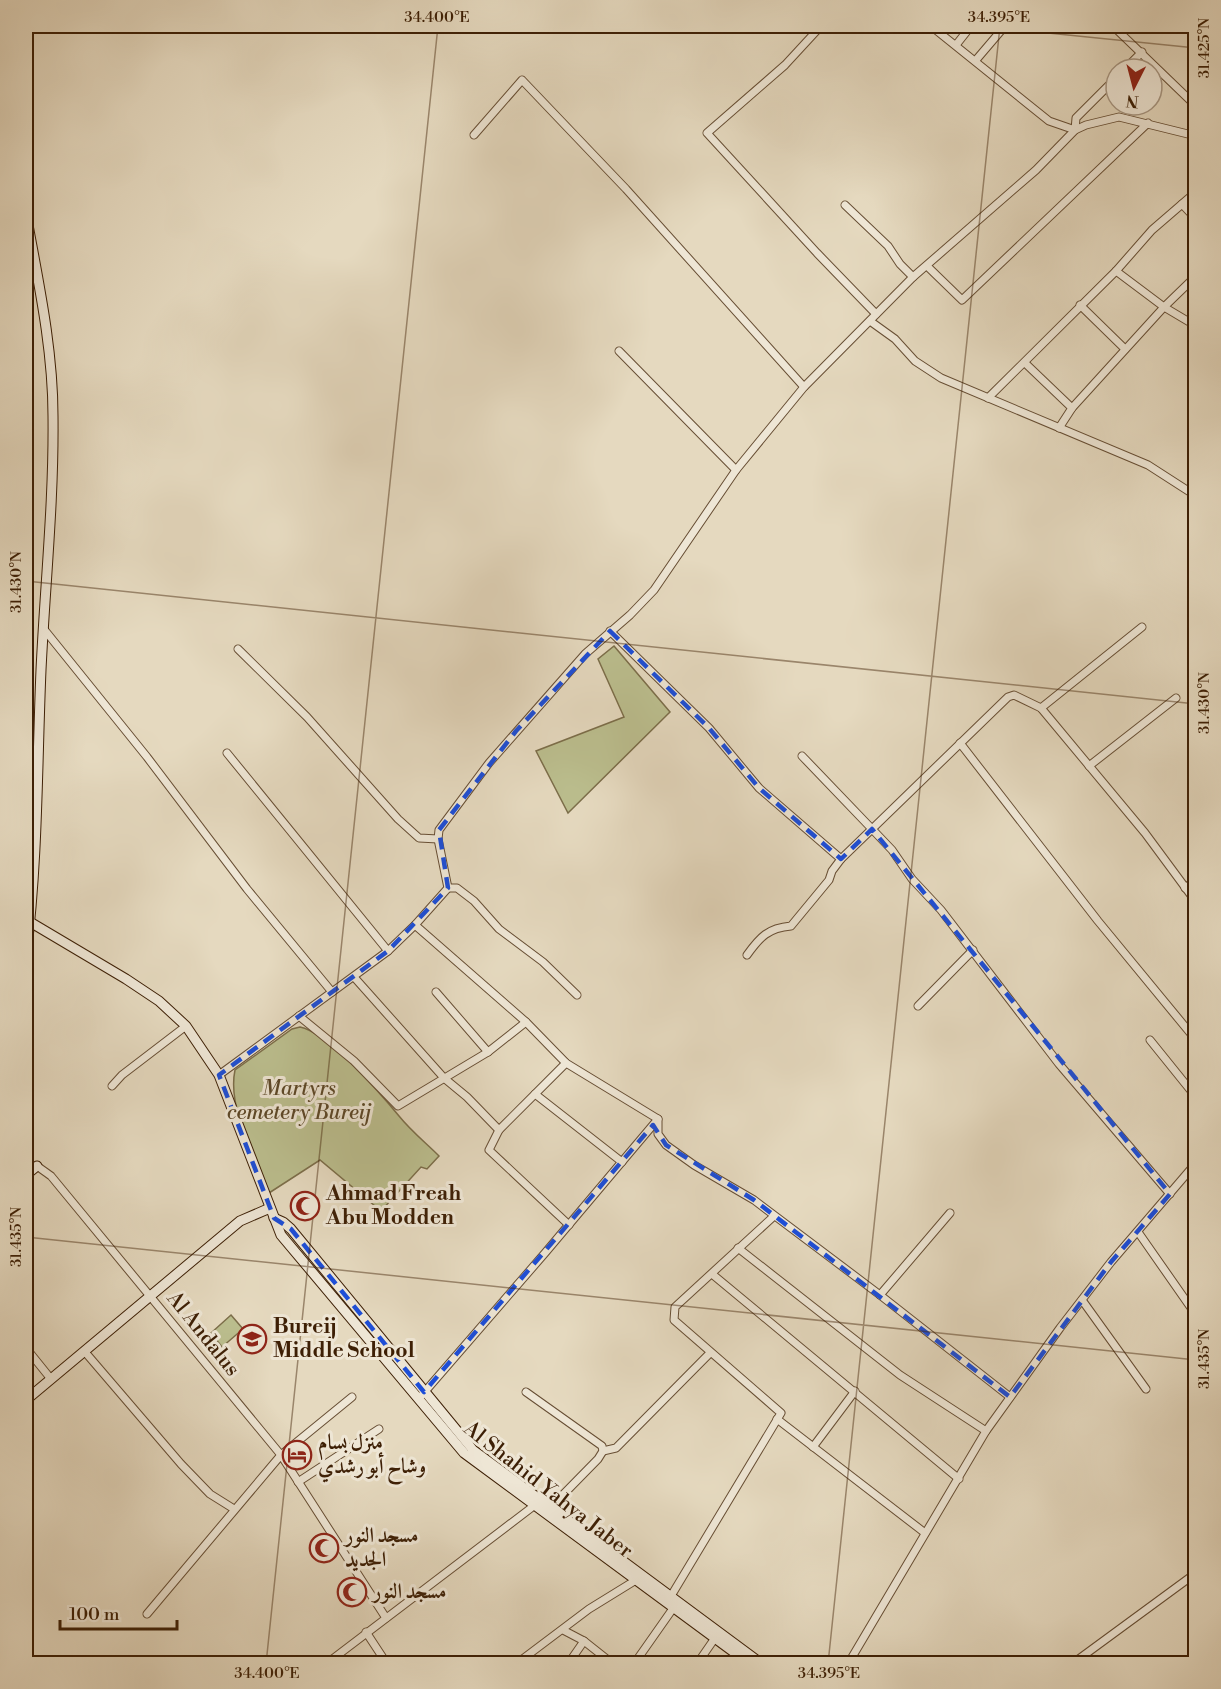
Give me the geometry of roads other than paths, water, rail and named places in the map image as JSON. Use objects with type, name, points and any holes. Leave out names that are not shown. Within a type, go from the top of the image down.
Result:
[{"type":"street","points":[[821,26],[785,65],[707,133],[817,254],[876,314]]},
{"type":"street","points":[[931,26],[1049,121],[1075,130]]},
{"type":"street","points":[[956,45],[971,26]]},
{"type":"street","points":[[976,60],[1005,26]]},
{"type":"street","points":[[1113,26],[1196,106]]},
{"type":"street","points":[[1137,57],[1142,52]]},
{"type":"street","points":[[474,135],[522,80],[626,189],[804,387]]},
{"type":"street","points":[[1075,130],[1076,118],[1104,90]]},
{"type":"street","points":[[448,888],[438,830],[489,763],[585,654],[630,615],[654,590],[736,470],[804,387],[876,314],[913,277],[1036,170],[1075,130],[1119,117],[1196,136]]},
{"type":"street","points":[[927,266],[962,300],[1148,123]]},
{"type":"street","points":[[988,398],[1116,271],[1152,230],[1196,192]]},
{"type":"street","points":[[845,204],[888,246],[900,264],[913,277]]},
{"type":"street","points":[[1182,204],[1196,219]]},
{"type":"street","points":[[26,214],[45,313],[53,415],[50,544],[43,628],[35,867],[26,955]]},
{"type":"street","points":[[1116,271],[1164,307],[1196,326]]},
{"type":"street","points":[[1059,428],[1072,408],[1164,307],[1196,276]]},
{"type":"street","points":[[1080,305],[1125,350]]},
{"type":"street","points":[[870,321],[895,339],[915,361],[941,378],[1148,465],[1193,494],[1196,501]]},
{"type":"street","points":[[619,351],[736,470]]},
{"type":"street","points":[[1025,363],[1072,408]]},
{"type":"street","points":[[1041,708],[1142,627]]},
{"type":"street","points":[[43,628],[147,757],[247,889],[332,992]]},
{"type":"street","points":[[610,631],[710,728],[759,788],[841,860]]},
{"type":"street","points":[[238,649],[307,717],[398,819],[419,838],[438,839]]},
{"type":"street","points":[[747,955],[759,938],[777,927],[791,926],[829,880],[832,871],[841,860],[1008,696],[1014,695],[1041,708],[1145,834],[1196,902]]},
{"type":"street","points":[[1089,766],[1176,698]]},
{"type":"street","points":[[960,743],[1098,921],[1196,1040]]},
{"type":"street","points":[[227,753],[388,951]]},
{"type":"street","points":[[802,756],[892,850],[912,879],[973,950],[1059,1064],[1170,1194]]},
{"type":"street","points":[[1185,888],[1196,880]]},
{"type":"street","points":[[219,1076],[388,951],[416,925],[448,888],[458,888],[474,901],[499,929],[543,962],[577,995]]},
{"type":"street","name":"Al Shahid Yahya Jaber","points":[[28,921],[126,979],[159,1001],[186,1026],[219,1076],[281,1235],[421,1395],[474,1450],[636,1581],[762,1664]]},
{"type":"street","points":[[416,925],[526,1022],[566,1063],[658,1119]]},
{"type":"street","points":[[918,1006],[973,950]]},
{"type":"street","points":[[354,977],[444,1078],[468,1096],[499,1130]]},
{"type":"street","points":[[436,992],[488,1052]]},
{"type":"street","points":[[299,1016],[354,1061],[398,1106],[488,1052],[526,1022]]},
{"type":"street","points":[[112,1086],[122,1075],[186,1026]]},
{"type":"street","points":[[1150,1040],[1196,1096]]},
{"type":"street","points":[[566,1063],[499,1130],[489,1149],[569,1225]]},
{"type":"street","points":[[535,1094],[622,1162]]},
{"type":"street","points":[[421,1395],[658,1119]]},
{"type":"street","points":[[658,1119],[658,1134],[666,1145],[694,1165],[754,1200],[1010,1397]]},
{"type":"street","points":[[848,1664],[986,1431],[1082,1300],[1196,1163]]},
{"type":"street","points":[[26,1175],[37,1166]]},
{"type":"street","name":"Al Andalus","points":[[37,1166],[51,1176],[281,1455],[386,1618]]},
{"type":"street","points":[[26,1400],[240,1221],[270,1208]]},
{"type":"street","points":[[880,1295],[950,1213]]},
{"type":"street","points":[[634,1664],[781,1413],[674,1320],[675,1307],[774,1217]]},
{"type":"street","points":[[1138,1232],[1195,1312]]},
{"type":"street","points":[[738,1248],[900,1375],[986,1431]]},
{"type":"street","points":[[712,1275],[959,1479]]},
{"type":"street","points":[[1082,1300],[1146,1389]]},
{"type":"street","points":[[26,1348],[51,1379]]},
{"type":"street","points":[[85,1352],[181,1464],[210,1494],[234,1509]]},
{"type":"street","points":[[549,1510],[603,1451],[616,1448],[710,1353]]},
{"type":"street","points":[[813,1447],[855,1391]]},
{"type":"street","points":[[526,1392],[602,1446],[603,1451]]},
{"type":"street","name":"Al Shahid Yahya Jaber","points":[[421,1395],[464,1453],[534,1505],[549,1510],[750,1664]]},
{"type":"street","points":[[147,1614],[281,1455],[352,1397]]},
{"type":"street","points":[[777,1419],[925,1533]]},
{"type":"street","points":[[298,1482],[380,1429]]},
{"type":"street","points":[[326,1664],[534,1505]]},
{"type":"street","points":[[1072,1664],[1196,1573]]},
{"type":"street","points":[[516,1664],[589,1609],[636,1581]]},
{"type":"street","points":[[563,1630],[584,1641],[613,1664]]},
{"type":"street","points":[[366,1632],[387,1664]]},
{"type":"street","points":[[697,1664],[715,1638]]},
{"type":"street","points":[[568,1664],[584,1641]]},
{"type":"place","name":"Ahmad Freah Abu Modden","points":[[305,1206]]},
{"type":"place","name":"Bureij Middle School","points":[[252,1339]]},
{"type":"place","name":"منزل بسام وشاح أبو رشدي","points":[[297,1455]]},
{"type":"place","name":"مسجد النور الجديد","points":[[324,1548]]},
{"type":"place","name":"مسجد النور","points":[[352,1592]]},
{"type":"park label","name":"Martyrs cemetery Bureij","points":[[299,1101]]}]
